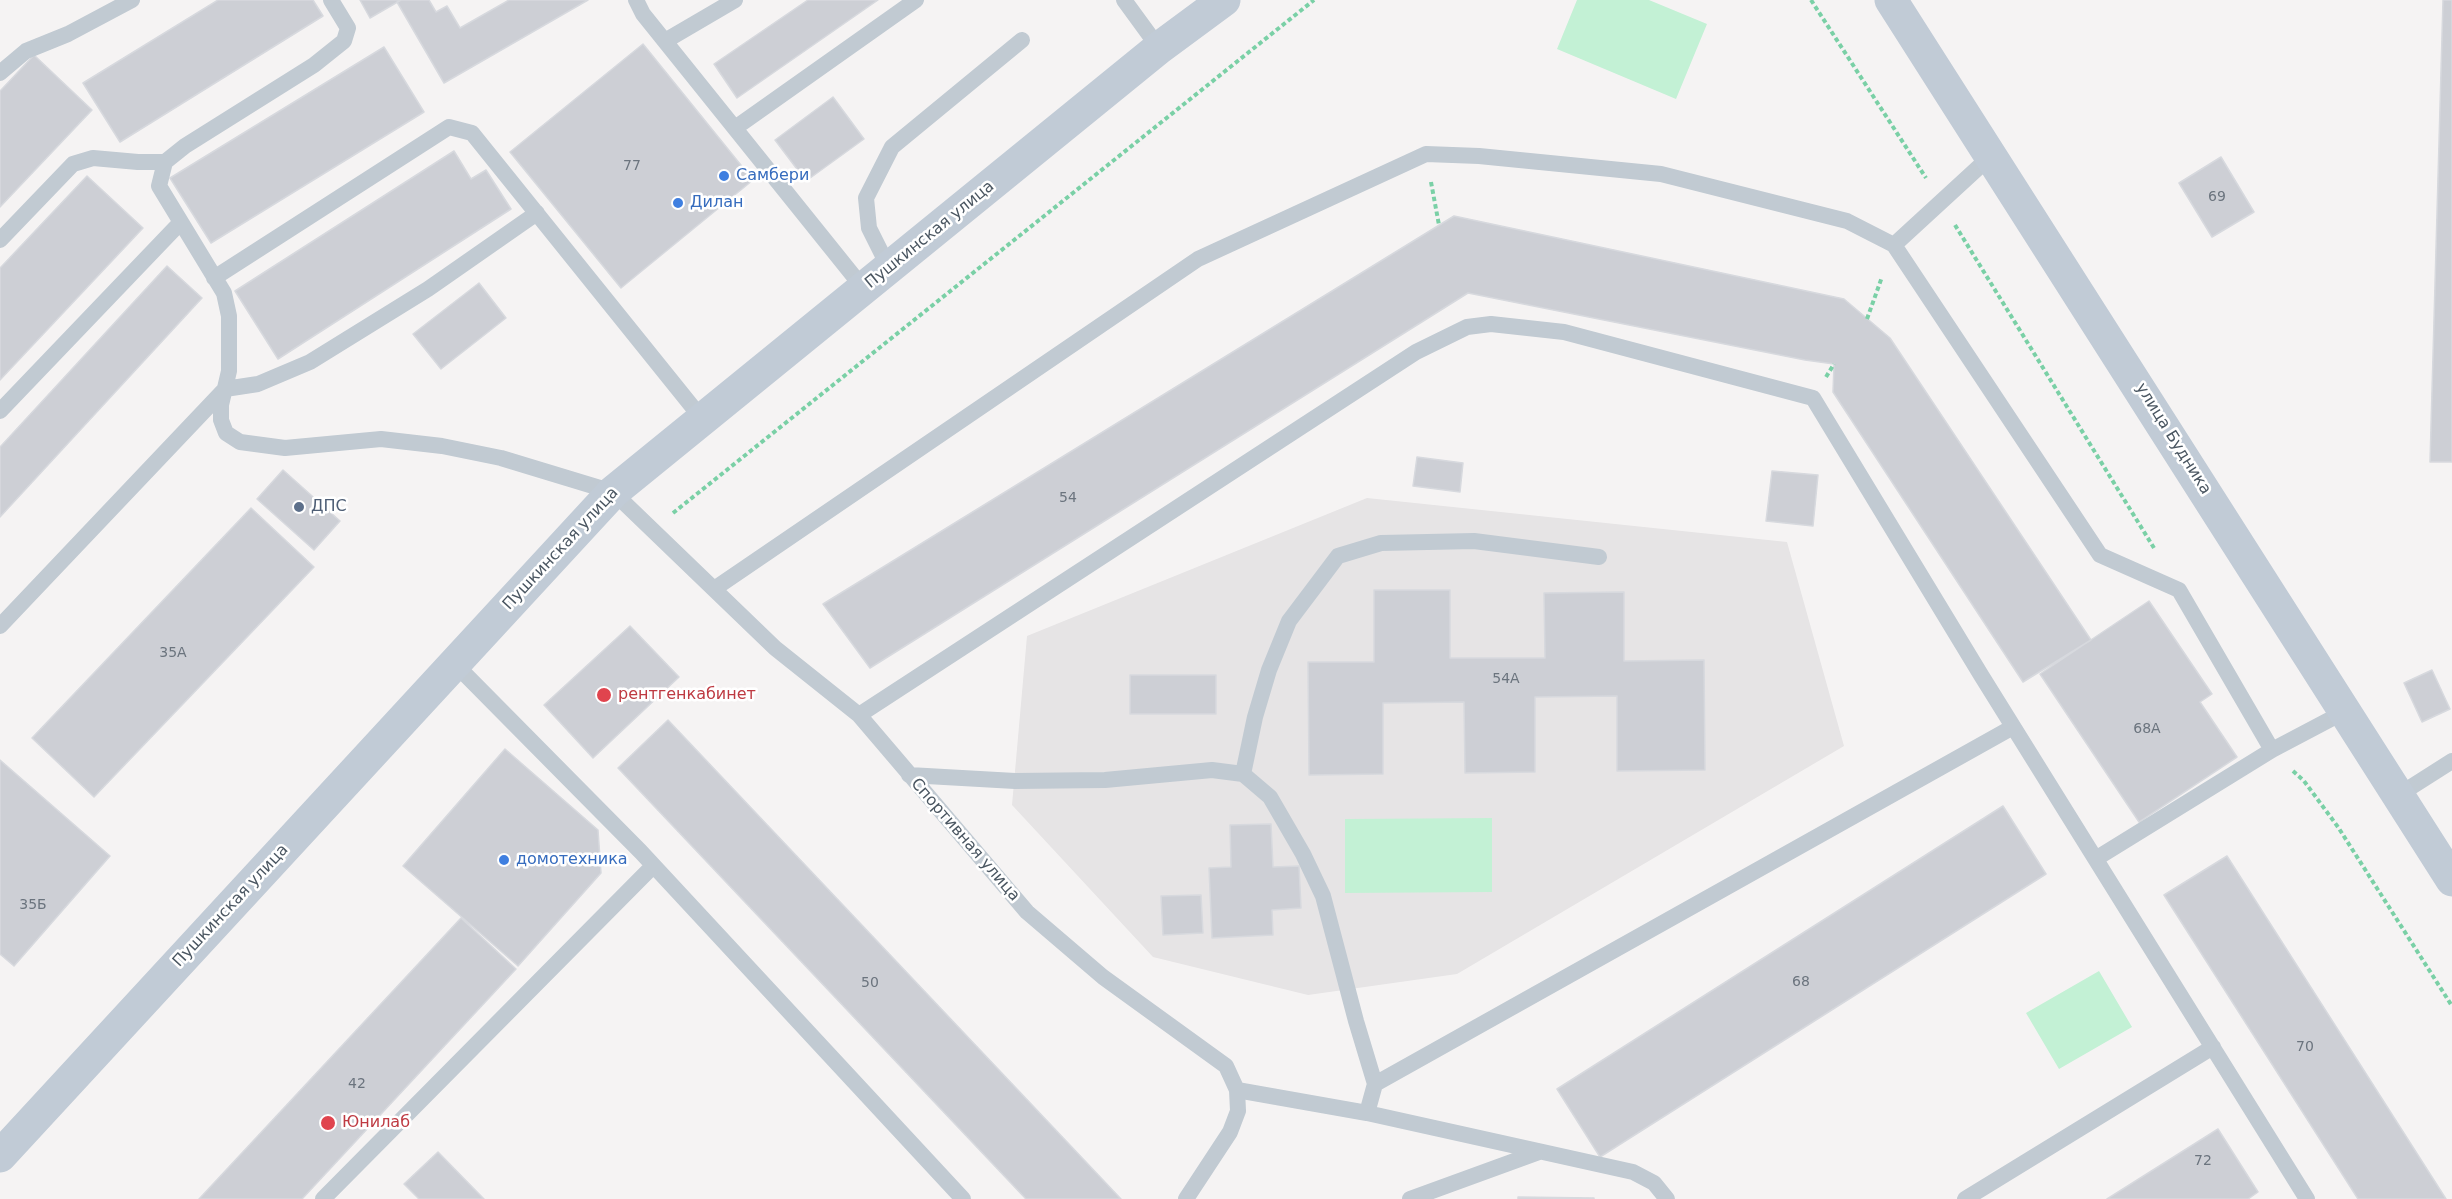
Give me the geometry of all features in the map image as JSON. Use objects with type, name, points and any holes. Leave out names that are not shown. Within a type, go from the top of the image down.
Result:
[{"type":"main road","name":"Пушкинская улица","points":[[0,1156],[613,492],[1159,48],[1224,0]]},
{"type":"main road","name":"улица Будника","points":[[1891,0],[1992,155],[2452,880]]},
{"type":"lane","points":[[0,73],[26,51],[68,34],[132,0]]},
{"type":"lane","points":[[331,0],[348,28],[344,40],[314,65],[185,146],[165,162],[159,186],[224,293],[229,316],[229,371],[220,405],[221,420],[226,433],[240,442],[285,448],[381,439],[442,446],[501,458],[613,492]]},
{"type":"lane","points":[[636,0],[643,14],[864,289]]},
{"type":"lane","points":[[665,41],[735,0]]},
{"type":"lane","points":[[735,128],[915,0]]},
{"type":"lane","points":[[1124,0],[1159,48]]},
{"type":"lane","points":[[889,268],[869,228],[866,198],[892,147],[1022,40]]},
{"type":"lane","points":[[214,278],[449,127],[472,133],[703,420]]},
{"type":"lane","points":[[714,589],[1198,259],[1426,154],[1479,156],[1662,174],[1847,221],[1894,245],[2100,555],[2179,590],[2272,750]]},
{"type":"lane","points":[[1894,245],[1992,155]]},
{"type":"lane","points":[[0,240],[73,164],[93,158],[165,162]]},
{"type":"lane","points":[[0,626],[225,389],[258,384],[310,362],[428,290],[537,213]]},
{"type":"lane","points":[[0,411],[180,224]]},
{"type":"lane","points":[[859,716],[1416,352],[1467,327],[1491,324],[1564,332],[1813,398],[2013,727],[2097,858],[2307,1199]]},
{"type":"lane","name":"Спортивная улица","points":[[613,492],[775,648],[859,716],[1028,912],[1103,977],[1226,1066],[1238,1090]]},
{"type":"lane","points":[[1243,774],[1255,717],[1269,670],[1289,621],[1338,556],[1381,543],[1474,541],[1599,557]]},
{"type":"lane","points":[[454,663],[653,866],[963,1199]]},
{"type":"lane","points":[[2097,858],[2272,750],[2346,711]]},
{"type":"lane","points":[[1375,1084],[2013,727]]},
{"type":"lane","points":[[2397,796],[2452,761]]},
{"type":"lane","points":[[909,775],[1015,781],[1105,780],[1212,770],[1243,774],[1270,797],[1303,854],[1323,896],[1375,1084],[1367,1113]]},
{"type":"lane","points":[[323,1199],[653,866]]},
{"type":"lane","points":[[1965,1199],[2213,1047]]},
{"type":"lane","points":[[1186,1199],[1230,1132],[1238,1111],[1238,1090],[1367,1113],[1633,1172],[1654,1183],[1667,1199]]},
{"type":"lane","points":[[1410,1199],[1539,1152]]},
{"type":"path","points":[[652,530],[1314,0]]},
{"type":"path","points":[[1811,0],[1941,202],[2179,590]]},
{"type":"path","points":[[1426,154],[1439,225]]},
{"type":"path","points":[[1867,319],[1894,245]]},
{"type":"path","points":[[2272,750],[2304,782],[2338,827],[2452,1006]]},
{"type":"shaded area","points":[[1367,498],[1787,542],[1844,746],[1457,974],[1308,995],[1153,957],[1012,805],[1027,636]]},
{"type":"green space","points":[[1577,0],[1649,0],[1707,24],[1676,99],[1557,49]]},
{"type":"green space","points":[[1492,818],[1492,892],[1345,893],[1345,819]]},
{"type":"green space","points":[[2099,971],[2132,1027],[2059,1069],[2026,1013]]},
{"type":"building","points":[[218,0],[313,0],[323,16],[120,142],[83,83]]},
{"type":"building","points":[[360,0],[401,0],[370,18]]},
{"type":"building","points":[[429,0],[436,12],[447,6],[460,28],[509,0],[588,0],[444,83],[397,2]]},
{"type":"building","points":[[808,0],[878,0],[737,98],[714,64]]},
{"type":"building","points":[[2443,0],[2452,0],[2452,462],[2430,462]]},
{"type":"building","points":[[643,44],[753,180],[621,288],[510,152]]},
{"type":"building","points":[[384,47],[424,112],[211,243],[170,178]]},
{"type":"building","points":[[34,55],[92,110],[0,207],[0,91]]},
{"type":"building","points":[[833,97],[864,139],[806,181],[775,140]]},
{"type":"building","points":[[454,151],[471,179],[486,170],[511,209],[278,359],[235,291]]},
{"type":"building","points":[[2221,157],[2254,212],[2212,237],[2179,183]]},
{"type":"building","points":[[87,176],[143,228],[0,380],[0,268]]},
{"type":"building","points":[[1454,216],[1844,299],[1890,338],[2091,640],[2023,682],[1833,392],[1834,364],[1468,293],[870,668],[823,604]]},
{"type":"building","points":[[167,266],[202,298],[0,517],[0,447]]},
{"type":"building","points":[[479,283],[506,318],[441,369],[413,334]]},
{"type":"building","points":[[1417,457],[1463,463],[1460,492],[1413,486]]},
{"type":"building","points":[[283,470],[340,521],[314,550],[257,499]]},
{"type":"building","points":[[1772,471],[1818,475],[1813,526],[1766,521]]},
{"type":"building","points":[[251,508],[314,567],[94,797],[32,738]]},
{"type":"building","points":[[1374,590],[1450,590],[1450,658],[1545,658],[1544,593],[1624,592],[1624,661],[1704,660],[1705,770],[1617,771],[1617,696],[1535,697],[1535,772],[1465,773],[1464,702],[1383,703],[1383,774],[1309,775],[1308,662],[1374,662]]},
{"type":"building","points":[[2149,601],[2212,694],[2200,702],[2237,757],[2139,822],[2040,674]]},
{"type":"building","points":[[630,626],[679,677],[593,758],[544,705]]},
{"type":"building","points":[[2432,670],[2450,709],[2422,722],[2404,683]]},
{"type":"building","points":[[1130,675],[1216,675],[1216,714],[1130,714]]},
{"type":"building","points":[[668,720],[1121,1199],[1026,1199],[618,768]]},
{"type":"building","points":[[505,749],[598,830],[601,873],[518,966],[403,866]]},
{"type":"building","points":[[0,760],[110,856],[14,966],[0,954]]},
{"type":"building","points":[[2003,806],[2046,874],[1600,1157],[1557,1089]]},
{"type":"building","points":[[1271,824],[1273,867],[1299,866],[1301,908],[1272,910],[1273,935],[1212,938],[1209,868],[1231,867],[1230,825]]},
{"type":"building","points":[[2227,856],[2446,1199],[2358,1199],[2164,895]]},
{"type":"building","points":[[1201,895],[1203,933],[1163,935],[1161,896]]},
{"type":"building","points":[[461,918],[516,969],[302,1199],[199,1199]]},
{"type":"building","points":[[2218,1129],[2258,1192],[2248,1199],[2107,1199]]},
{"type":"building","points":[[438,1152],[484,1199],[419,1199],[404,1184]]},
{"type":"building","points":[[1518,1197],[1594,1198],[1594,1199],[1518,1199]]},
{"type":"place","name":"Самбери","points":[[724,176]]},
{"type":"place","name":"Дилан","points":[[678,203]]},
{"type":"place","name":"ДПС","points":[[299,507]]},
{"type":"place","name":"рентгенкабинет","points":[[604,695]]},
{"type":"place","name":"домотехника","points":[[504,860]]},
{"type":"place","name":"Юнилаб","points":[[328,1123]]}]
